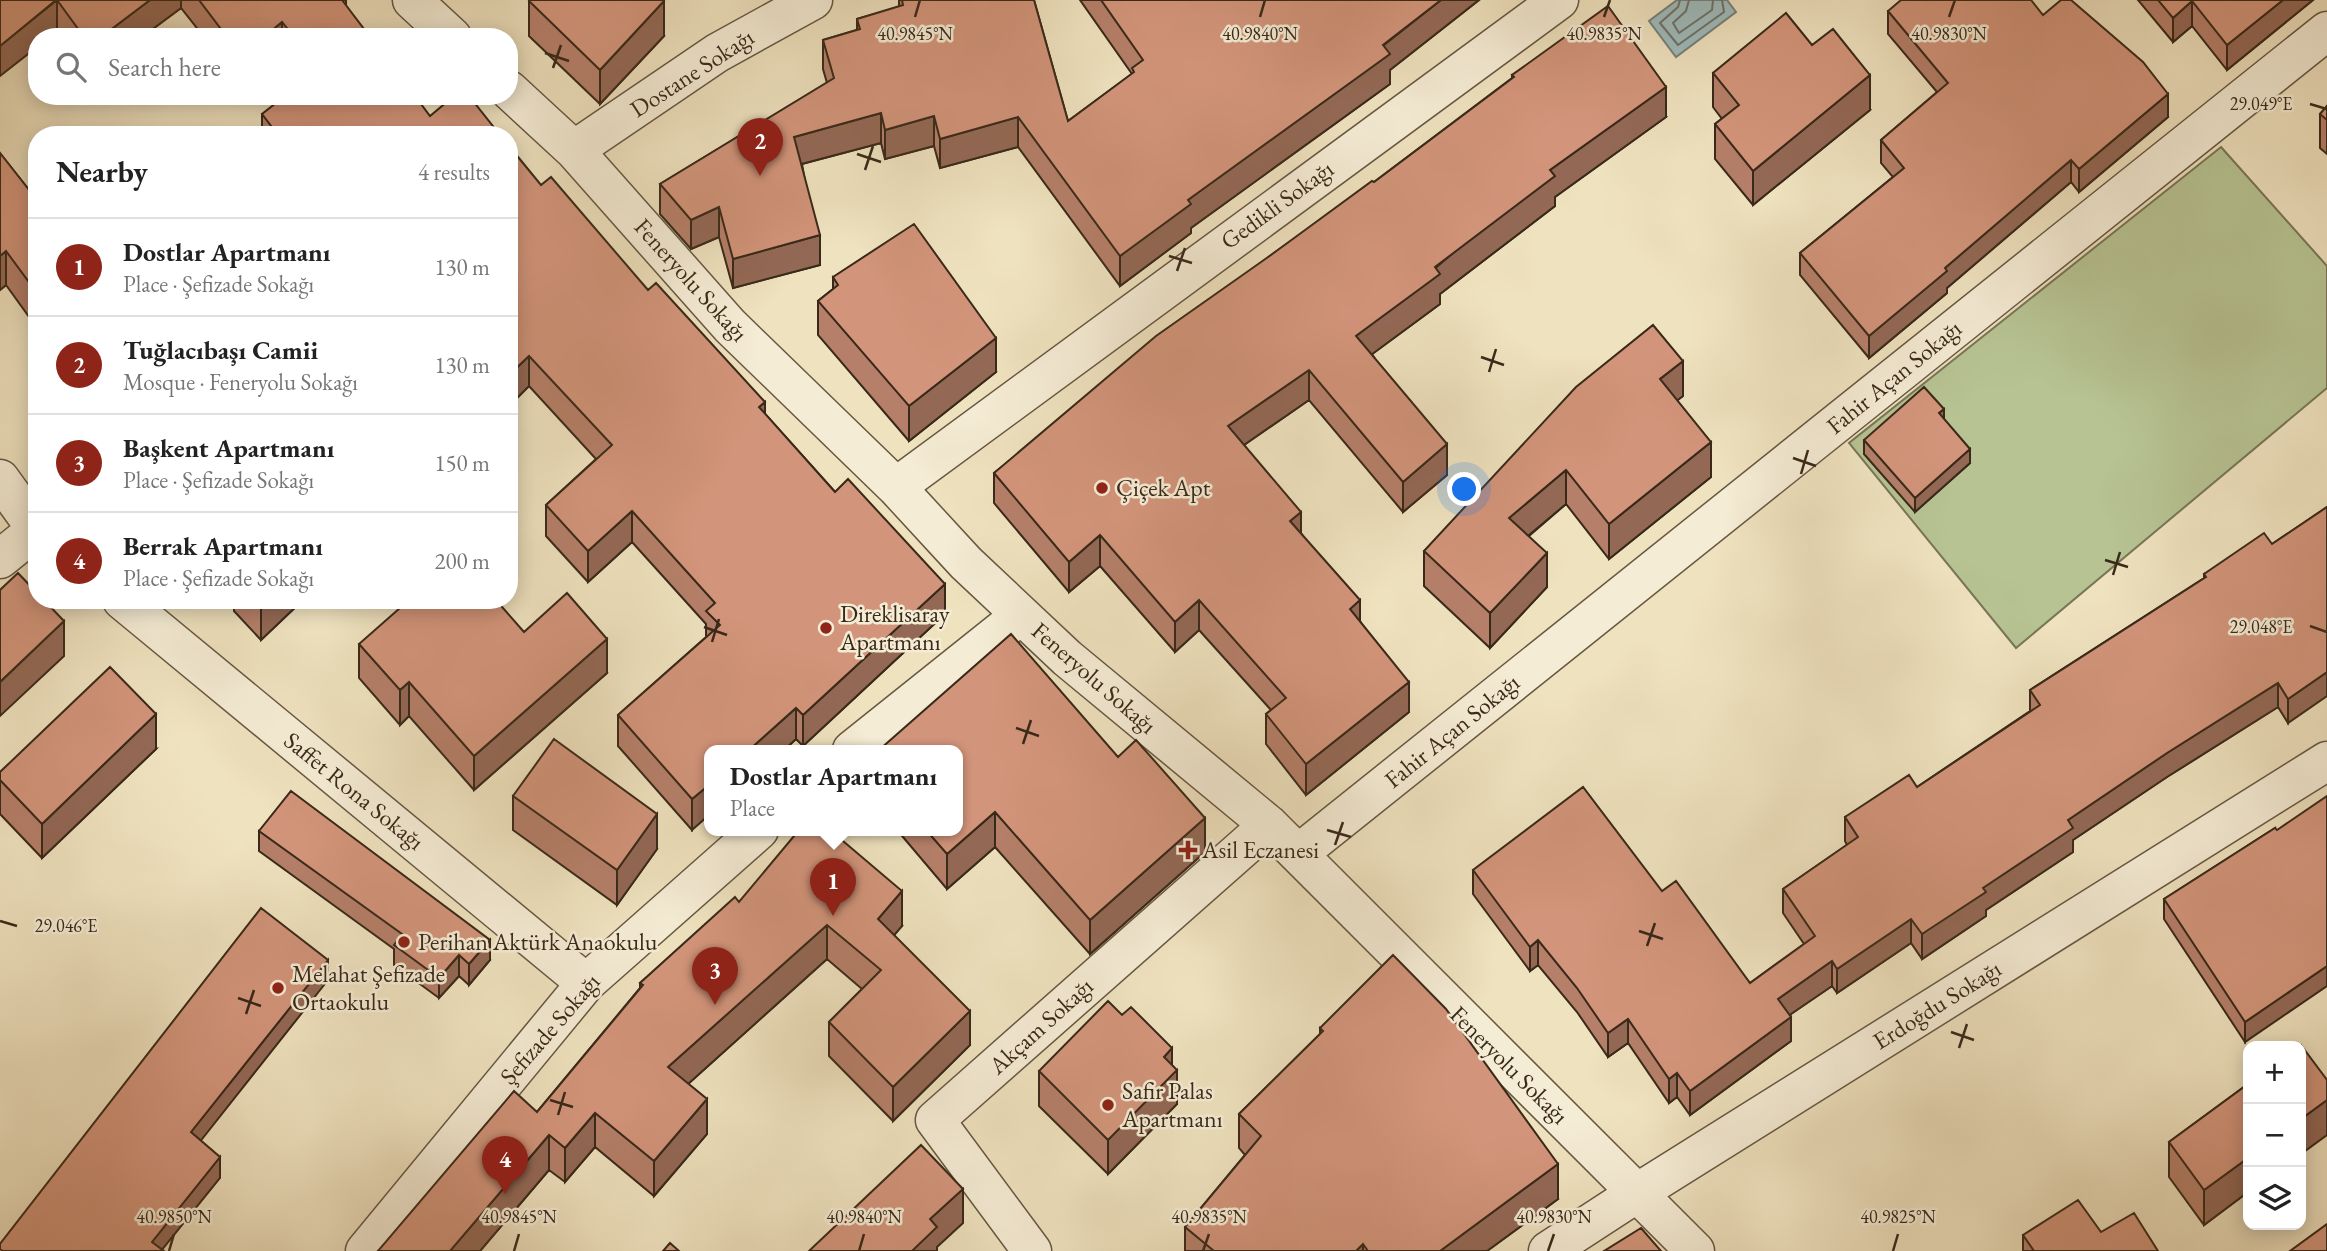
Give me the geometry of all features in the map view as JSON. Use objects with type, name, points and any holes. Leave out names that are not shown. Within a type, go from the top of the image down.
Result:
[{"type":"street","points":[[412,0],[442,28]]},
{"type":"street","name":"Dostane Sokağı","points":[[574,150],[717,53],[813,0]]},
{"type":"street","name":"Gedikli Sokağı","points":[[896,487],[1559,0]]},
{"type":"street","name":"Fahir Açan Sokağı","points":[[1298,854],[2327,31]]},
{"type":"street","name":"Feneryolu Sokağı","points":[[518,98],[574,150],[730,326],[896,487],[966,563],[1066,658],[1269,825],[1695,1251]]},
{"type":"street","points":[[0,479],[28,518]]},
{"type":"street","points":[[0,559],[28,537]]},
{"type":"street","name":"Saffet Rona Sokağı","points":[[133,609],[586,983]]},
{"type":"street","points":[[858,745],[1021,615]]},
{"type":"street","name":"Erdoğdu Sokağı","points":[[1548,1251],[1637,1192],[2327,761]]},
{"type":"street","name":"Akçam Sokağı","points":[[1032,1251],[936,1120],[1269,825]]},
{"type":"street","name":"Şefizade Sokağı","points":[[365,1251],[586,983],[752,836]]},
{"type":"green space","points":[[2221,147],[2327,266],[2327,388],[2016,648],[1849,443]]},
{"type":"water","points":[[1677,0],[1727,0],[1736,12],[1676,57],[1649,21]]},
{"type":"building","points":[[0,0],[56,0],[0,46]]},
{"type":"building","points":[[57,0],[150,0],[113,28],[77,28]]},
{"type":"building","points":[[199,0],[342,0],[363,28],[287,28],[282,22],[275,28],[220,28]]},
{"type":"building","points":[[530,0],[663,0],[664,1],[600,70]]},
{"type":"building","points":[[902,0],[1034,0],[1068,121],[1134,72],[1132,68],[1143,60],[1101,0],[1441,0],[1383,45],[1390,54],[1188,200],[1191,204],[1120,256],[1018,117],[940,139],[934,116],[885,130],[881,113],[794,137],[820,235],[733,259],[719,207],[691,220],[660,184],[834,78],[823,40],[860,29],[857,19],[903,5]]},
{"type":"building","points":[[1901,0],[2031,0],[2043,15],[2061,0],[2071,0],[2143,62],[2168,94],[2079,169],[2071,160],[1945,268],[1947,271],[1869,336],[1800,253],[1904,168],[1881,140],[1948,83],[1888,11]]},
{"type":"building","points":[[2158,0],[2283,0],[2227,45],[2192,1],[2173,18]]},
{"type":"building","points":[[1608,6],[1666,87],[1550,170],[1555,176],[1435,267],[1440,274],[1356,336],[1447,444],[1403,482],[1309,370],[1228,426],[1301,512],[1290,521],[1360,600],[1350,609],[1409,682],[1306,764],[1266,714],[1286,698],[1199,600],[1175,622],[1100,535],[1069,562],[994,473],[1156,336],[1374,182],[1514,77],[1512,75]]},
{"type":"building","points":[[1786,13],[1812,45],[1833,29],[1870,75],[1753,171],[1715,124],[1739,105],[1713,73]]},
{"type":"building","points":[[274,105],[422,105],[430,116],[443,105],[476,105],[493,126],[271,126],[262,114]]},
{"type":"building","points":[[2327,106],[2327,120],[2320,114]]},
{"type":"building","points":[[0,153],[28,189],[28,281],[6,251],[0,256]]},
{"type":"building","points":[[518,157],[541,185],[551,177],[648,290],[656,283],[765,402],[759,407],[835,492],[848,479],[945,584],[803,715],[796,708],[755,745],[704,745],[704,789],[692,799],[618,715],[720,625],[706,611],[715,603],[632,511],[588,551],[546,505],[612,445],[529,356],[518,366]]},
{"type":"building","points":[[914,224],[996,338],[909,406],[818,301],[838,285],[833,277]]},
{"type":"building","points":[[1653,325],[1683,361],[1660,379],[1711,442],[1609,524],[1566,470],[1509,518],[1547,553],[1490,613],[1424,551],[1576,387]]},
{"type":"building","points":[[1924,387],[1944,409],[1939,413],[1970,449],[1915,498],[1864,440]]},
{"type":"building","points":[[2327,507],[2327,672],[2288,699],[2278,683],[2167,753],[2068,820],[2073,828],[1983,888],[1986,892],[1922,934],[1911,919],[1837,969],[1832,961],[1778,999],[1791,1017],[1690,1091],[1677,1073],[1669,1079],[1628,1019],[1608,1033],[1577,988],[1538,940],[1530,947],[1473,870],[1583,787],[1662,891],[1676,881],[1750,983],[1815,936],[1783,889],[1858,837],[1845,817],[1909,775],[1917,787],[2040,705],[2030,690],[2206,577],[2204,574],[2264,533],[2272,544]]},
{"type":"building","points":[[18,573],[28,584],[28,609],[53,609],[64,621],[0,682],[0,590]]},
{"type":"building","points":[[567,593],[607,639],[474,756],[409,682],[400,690],[359,644],[399,609],[504,609],[524,632]]},
{"type":"building","points":[[1011,634],[1118,757],[1136,740],[1205,818],[1090,920],[995,812],[947,854],[931,836],[963,836],[963,745],[885,745]]},
{"type":"building","points":[[110,667],[156,714],[42,824],[0,780],[0,772]]},
{"type":"building","points":[[554,739],[657,814],[617,870],[513,796]]},
{"type":"building","points":[[291,791],[490,940],[469,964],[459,955],[439,978],[394,945],[402,934],[259,831]]},
{"type":"building","points":[[2327,796],[2327,966],[2245,1022],[2164,899]]},
{"type":"building","points":[[794,836],[837,836],[902,891],[878,919],[970,1011],[893,1087],[829,1022],[881,970],[827,925],[668,1067],[707,1099],[654,1161],[595,1113],[565,1148],[549,1135],[450,1251],[378,1251],[514,1091],[537,1112],[643,985],[640,983],[735,897],[739,902]]},
{"type":"building","points":[[261,908],[328,960],[191,1132],[220,1157],[152,1242],[164,1251],[0,1249],[0,1244]]},
{"type":"building","points":[[1393,955],[1446,1009],[1558,1164],[1440,1251],[1368,1251],[1363,1244],[1356,1251],[1214,1251],[1185,1227],[1261,1136],[1239,1114],[1323,1031],[1320,1028]]},
{"type":"building","points":[[1108,1001],[1122,1015],[1131,1007],[1172,1048],[1164,1057],[1177,1070],[1108,1140],[1039,1071]]},
{"type":"building","points":[[2306,1052],[2327,1080],[2327,1100],[2306,1115]]},
{"type":"building","points":[[2243,1088],[2243,1162],[2204,1190],[2169,1142]]},
{"type":"building","points":[[921,1145],[963,1189],[930,1219],[937,1227],[912,1251],[809,1251]]},
{"type":"building","points":[[2078,1200],[2101,1232],[2134,1213],[2158,1251],[2034,1251],[2023,1235]]},
{"type":"building","points":[[2327,1224],[2327,1251],[2290,1251]]},
{"type":"building","points":[[1641,1228],[1661,1251],[1604,1251]]},
{"type":"building","points":[[670,1243],[679,1251],[663,1251]]},
{"type":"place","name":"Tuğlacıbaşı Camii","points":[[760,176]]},
{"type":"place","name":"Çiçek Apt","points":[[1102,488]]},
{"type":"place","name":"Direklisaray Apartmanı","points":[[826,628]]},
{"type":"place","name":"Asil Eczanesi","points":[[1188,850]]},
{"type":"place","name":"Dostlar Apartmanı","points":[[833,916]]},
{"type":"place","name":"Perihan Aktürk Anaokulu","points":[[404,942]]},
{"type":"place","name":"Melahat Şefizade Ortaokulu","points":[[278,988]]},
{"type":"place","name":"Başkent Apartmanı","points":[[715,1005]]},
{"type":"place","name":"Safir Palas Apartmanı","points":[[1108,1105]]},
{"type":"place","name":"Berrak Apartmanı","points":[[505,1194]]}]
